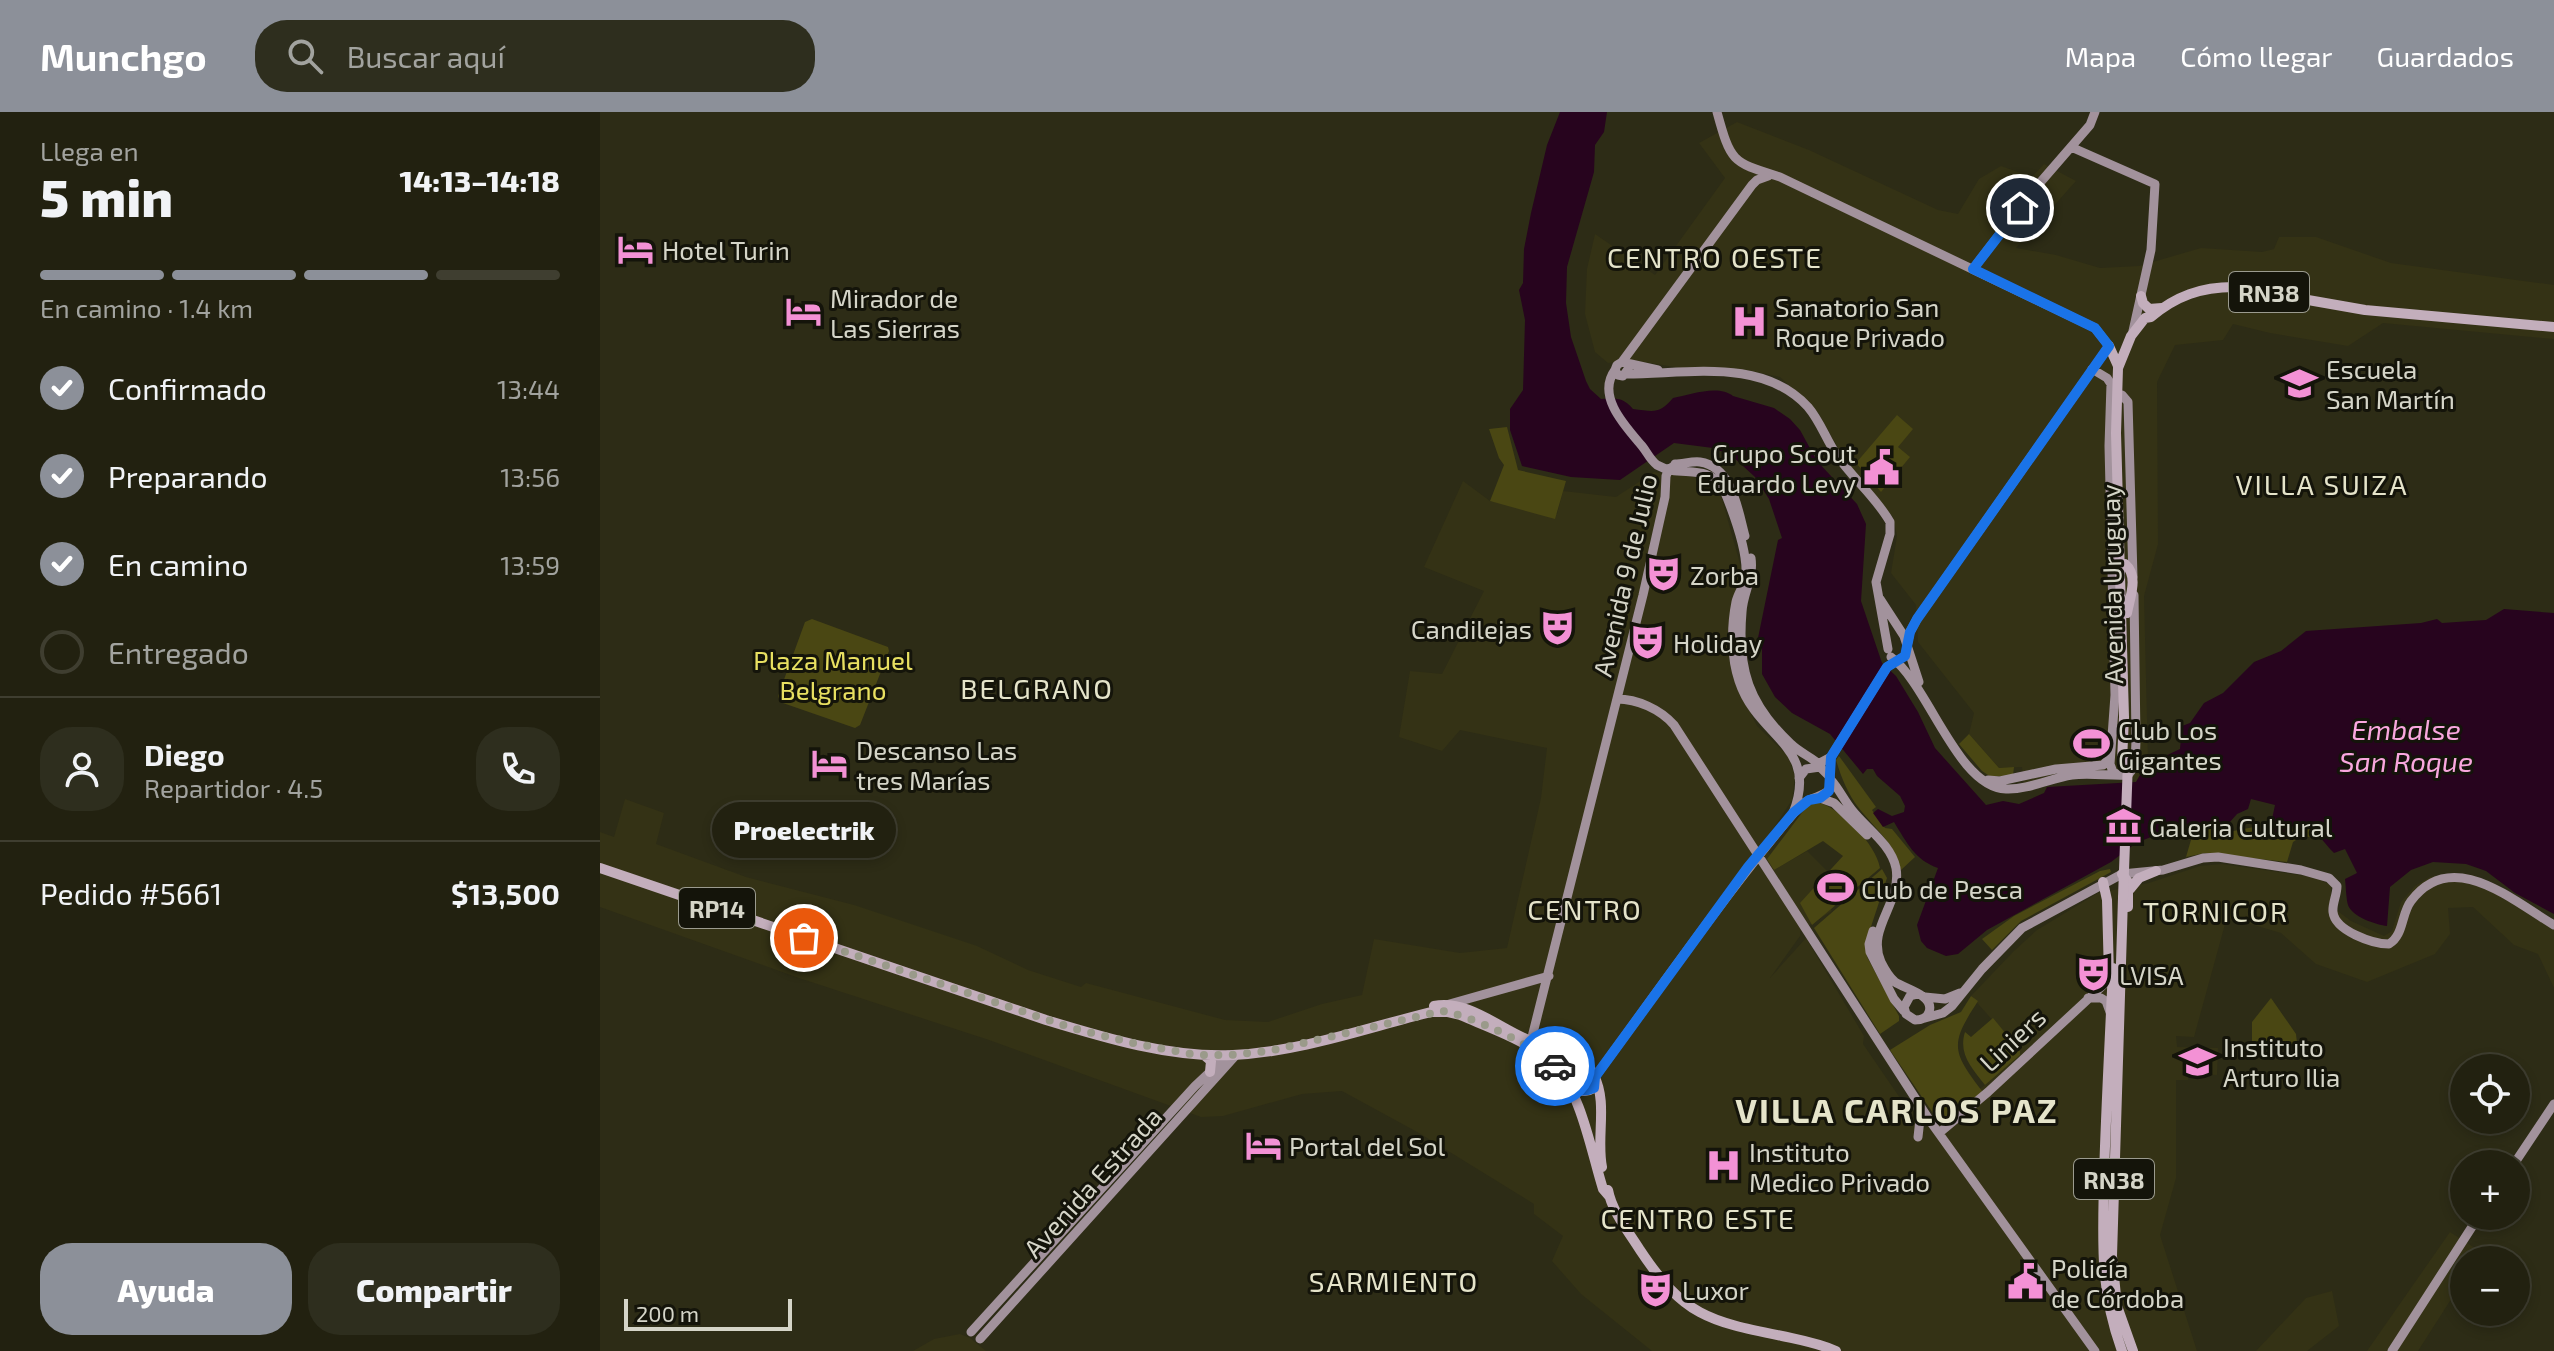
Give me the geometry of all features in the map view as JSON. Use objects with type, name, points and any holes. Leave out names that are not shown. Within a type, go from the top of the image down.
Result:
[{"type":"main road","points":[[1717,112],[1730,151],[1749,168],[1752,185]]},
{"type":"main road","points":[[1973,269],[2031,191],[2090,125],[2095,112]]},
{"type":"main road","points":[[2071,147],[2155,184],[2151,250],[2129,340],[2119,352],[2109,346]]},
{"type":"main road","points":[[1749,168],[1775,175],[2095,328],[2109,346],[2118,368],[2122,392]]},
{"type":"main road","points":[[1752,185],[1762,177],[1775,175]]},
{"type":"main road","name":"Avenida 9 de Julio","points":[[1666,481],[1617,414],[1609,380],[1622,369],[1752,185]]},
{"type":"main road","name":"RN38","points":[[2120,474],[2116,433],[2118,368],[2129,340],[2145,318],[2191,293],[2234,287],[2365,310],[2552,327]]},
{"type":"main road","points":[[2140,300],[2149,309],[2164,307]]},
{"type":"main road","points":[[2140,300],[2148,316],[2152,316]]},
{"type":"main road","name":"RN38","points":[[2128,1349],[2110,1314],[2104,1281],[2104,1150],[2123,899],[2120,760],[2124,717],[2119,564],[2122,392],[2132,347],[2152,316]]},
{"type":"main road","points":[[1892,657],[1905,656],[1910,632],[1917,619],[2109,346]]},
{"type":"main road","points":[[1622,369],[1739,373],[1783,386],[1806,405],[1837,455],[1890,522],[1889,538],[1876,578],[1892,657],[1908,672],[1968,767],[1995,787],[2008,789],[2073,775],[2125,775]]},
{"type":"main road","name":"Avenida Uruguay","points":[[2092,369],[2111,384],[2109,446],[2120,474],[2133,576],[2135,766],[2125,775]]},
{"type":"main road","points":[[2109,446],[2116,433]]},
{"type":"main road","points":[[1649,456],[1708,475],[1717,480],[1724,490],[1746,567],[1745,580],[1735,607],[1736,670],[1750,707],[1796,758],[1800,773],[1793,813]]},
{"type":"main road","points":[[1673,466],[1704,463],[1722,475],[1730,487],[1752,567],[1752,578],[1742,607],[1740,634],[1746,681],[1774,726],[1823,771],[1859,819],[1885,846],[1894,863],[1896,884],[1876,949],[1890,978],[1922,996],[1930,1008],[1925,1018]]},
{"type":"main road","name":"Avenida 9 de Julio","points":[[1526,1042],[1549,976],[1643,595],[1666,481],[1673,466]]},
{"type":"main road","points":[[2119,564],[2132,570],[2133,576],[2127,613]]},
{"type":"main road","name":"RN38","points":[[2119,564],[2127,613],[2130,717],[2120,760]]},
{"type":"main road","points":[[1877,591],[1907,646],[1922,693]]},
{"type":"main road","points":[[1884,605],[1906,621],[1917,619]]},
{"type":"main road","points":[[1526,1042],[1576,1089],[1586,1091],[1594,1088],[1595,1077],[1758,855],[1793,813],[1829,791],[1823,771],[1892,657],[1890,643],[1917,619]]},
{"type":"main road","points":[[1617,699],[1635,700],[1671,721],[1939,1133],[2095,1351]]},
{"type":"main road","points":[[1823,771],[1831,757]]},
{"type":"main road","points":[[1985,780],[2000,781],[2120,760]]},
{"type":"main road","points":[[2120,760],[2112,771],[2125,775]]},
{"type":"main road","points":[[1823,771],[1803,772],[1799,784],[1805,795],[1834,803],[1889,863],[1890,885],[1869,946],[1890,991],[1904,1011],[1915,1020],[1947,1010],[2022,928],[2103,882],[2122,874],[2156,871]]},
{"type":"main road","points":[[2123,899],[2142,875],[2203,858],[2218,857],[2323,875],[2337,886],[2333,911],[2338,923],[2345,929],[2385,944],[2396,939],[2408,906],[2418,893],[2439,880],[2460,876],[2477,880],[2554,925]]},
{"type":"main road","name":"RP14","points":[[600,868],[1046,1020],[1115,1039],[1204,1055],[1232,1055],[1305,1044],[1431,1012],[1466,1014]]},
{"type":"main road","points":[[2122,874],[2128,880],[2123,899]]},
{"type":"main road","points":[[2103,882],[2107,900],[2111,978]]},
{"type":"main road","name":"RN38","points":[[2123,899],[2111,978],[2115,1012],[2113,1214],[2114,1288],[2128,1349]]},
{"type":"main road","points":[[1446,1005],[1549,976]]},
{"type":"main road","name":"Liniers","points":[[1939,1133],[2111,978]]},
{"type":"main road","points":[[1904,1011],[1907,999],[1922,996],[1945,999],[1964,989]]},
{"type":"main road","points":[[2088,998],[2101,998],[2115,1012]]},
{"type":"main road","points":[[1466,1014],[1464,1004],[1472,999]]},
{"type":"main road","name":"RP14","points":[[1188,1052],[1259,1047],[1446,1005],[1526,1042],[1578,1058],[1595,1077]]},
{"type":"main road","points":[[1232,1055],[1259,1047]]},
{"type":"main road","points":[[1204,1055],[1211,1061],[1210,1072]]},
{"type":"main road","name":"Avenida Estrada","points":[[980,1339],[1052,1251],[1210,1072],[1232,1055]]},
{"type":"main road","name":"Avenida Estrada","points":[[971,1332],[1052,1251],[1232,1055]]},
{"type":"main road","points":[[1609,1196],[1600,1157],[1600,1095],[1595,1077],[1585,1069],[1574,1068],[1567,1073],[1567,1082],[1603,1189],[1653,1269],[1673,1294],[1692,1309],[1721,1323],[1815,1343],[1836,1351]]},
{"type":"main road","points":[[2107,1085],[2112,1100],[2110,1129],[2116,1133]]},
{"type":"main road","points":[[1915,1097],[1920,1119],[1918,1137]]},
{"type":"main road","points":[[2523,1150],[2554,1104]]},
{"type":"main road","points":[[2099,1188],[2104,1150]]},
{"type":"main road","points":[[2105,1164],[2109,1178],[2108,1204],[2113,1214]]},
{"type":"main road","points":[[2392,1351],[2470,1230]]},
{"type":"shaded area","points":[[1737,122],[1809,150],[1938,210],[1958,214],[1979,179],[2001,166],[2032,177],[2044,164],[2076,181],[2016,248],[2056,255],[2100,268],[2139,266],[2201,248],[2262,252],[2274,249],[2279,237],[2316,237],[2391,263],[2554,285],[2554,339],[2383,323],[2348,346],[2233,324],[2223,340],[2175,345],[2157,382],[2158,544],[2144,596],[2148,761],[2136,782],[2130,775],[2078,775],[2024,786],[2022,767],[1999,768],[1969,734],[1974,713],[1918,642],[1916,605],[1891,573],[1897,536],[1893,517],[1847,464],[1819,414],[1780,377],[1747,370],[1681,368],[1632,360],[1608,363],[1595,352],[1585,314],[1587,269],[1595,234],[1655,275],[1725,178],[1699,143]]},
{"type":"shaded area","points":[[1654,472],[1694,477],[1712,484],[1720,492],[1742,571],[1732,608],[1741,694],[1757,726],[1788,756],[1795,776],[1792,800],[1763,844],[1770,854],[1774,870],[1807,851],[1828,872],[1815,887],[1832,911],[1800,931],[1800,936],[1770,978],[1806,938],[1864,1036],[1863,1044],[1922,1130],[1985,1085],[2020,1055],[2020,1051],[1971,996],[2014,951],[2037,930],[2098,893],[2149,883],[2200,866],[2222,864],[2313,877],[2331,885],[2331,906],[2351,921],[2384,936],[2392,931],[2401,902],[2415,886],[2430,877],[2473,875],[2554,923],[2554,988],[2538,954],[2514,945],[2473,907],[2448,908],[2450,934],[2435,954],[2367,982],[2316,964],[2281,933],[2227,917],[2194,1037],[2176,1036],[2177,1047],[2218,1048],[2217,1075],[2188,1074],[2188,1080],[2176,1080],[2176,1178],[2160,1235],[2197,1351],[1652,1351],[1581,1294],[1552,1261],[1563,1236],[1534,1214],[1534,1204],[1419,1133],[1342,1091],[1302,1094],[1223,1116],[1201,1117],[989,1040],[799,978],[600,907],[600,832],[614,837],[625,799],[664,813],[656,844],[746,877],[854,905],[977,946],[1028,970],[1081,987],[1086,983],[1225,1020],[1268,1022],[1362,995],[1374,939],[1460,953],[1507,948],[1541,798],[1547,748],[1460,730],[1442,751],[1399,737],[1410,671],[1442,674],[1484,591],[1424,567],[1463,481],[1490,501],[1557,514],[1563,491],[1616,497]]},
{"type":"shaded area","points":[[2450,1232],[2472,1246],[2450,1246],[2450,1301],[2418,1351],[2367,1351]]},
{"type":"shaded area","points":[[2332,1291],[2339,1326],[2307,1351],[2256,1351],[2306,1298]]},
{"type":"shaded area","points":[[960,1334],[986,1351],[913,1351],[934,1339]]},
{"type":"green space","points":[[1897,415],[1913,429],[1898,447],[1910,457],[1881,492],[1856,463]]},
{"type":"green space","points":[[1507,427],[1518,470],[1566,481],[1555,519],[1490,501],[1504,465],[1489,429]]},
{"type":"green space","name":"Plaza Manuel Belgrano","points":[[812,619],[888,647],[860,725],[855,728],[780,702],[778,696],[805,622]]},
{"type":"green space","points":[[1969,734],[1999,768],[2014,767],[2013,775],[1991,777],[1982,771],[1959,744]]},
{"type":"green space","points":[[1839,756],[1876,807],[1872,810],[1885,828],[1892,829],[1915,857],[1901,870],[1889,843],[1848,791],[1836,760]]},
{"type":"green space","points":[[1817,802],[1836,811],[1856,828],[1872,848],[1880,868],[1812,925],[1800,903],[1843,856],[1823,841],[1774,870],[1767,859],[1807,806]]},
{"type":"green space","points":[[2229,823],[2233,831],[2254,827],[2266,840],[2282,838],[2304,823],[2317,831],[2321,839],[2302,836],[2293,842],[2287,862],[2205,853],[2186,857],[2193,833],[2192,825],[2205,828]]},
{"type":"green space","points":[[1882,869],[1887,878],[1865,945],[1867,957],[1899,1021],[1880,1034],[1814,928]]},
{"type":"green space","points":[[2110,869],[2111,872],[2021,921],[1992,950],[1982,939],[2014,916],[2100,871]]},
{"type":"green space","points":[[1971,996],[1978,1001],[1962,1028],[1958,1047],[1965,1067],[1983,1092],[1941,1125],[1890,1050],[1930,1025],[1961,1012]]},
{"type":"green space","points":[[2271,998],[2296,1034],[2297,1043],[2278,1047],[2252,1046],[2252,1022]]},
{"type":"green space","points":[[1993,1018],[2020,1055],[1985,1085],[1965,1054],[1963,1040],[1965,1032],[1971,1037]]},
{"type":"water","name":"Embalse San Roque","points":[[1560,112],[1607,112],[1604,132],[1595,145],[1594,172],[1567,267],[1566,303],[1571,337],[1590,389],[1601,399],[1619,399],[1633,409],[1651,411],[1664,407],[1673,398],[1720,391],[1774,408],[1790,419],[1800,430],[1817,461],[1857,504],[1866,524],[1861,601],[1882,663],[1896,676],[1935,748],[1986,805],[2003,801],[2019,804],[2044,793],[2047,787],[2136,782],[2148,761],[2180,749],[2182,726],[2190,723],[2204,703],[2223,693],[2254,662],[2281,651],[2306,631],[2421,623],[2437,619],[2442,623],[2486,620],[2504,609],[2554,613],[2554,914],[2515,893],[2486,871],[2466,864],[2433,862],[2411,870],[2390,887],[2387,926],[2371,922],[2359,917],[2348,905],[2345,879],[2357,873],[2345,849],[2334,853],[2304,823],[2293,826],[2281,838],[2273,838],[2275,832],[2271,824],[2275,805],[2251,799],[2248,809],[2237,814],[2229,823],[2204,828],[2198,824],[2181,825],[2136,843],[2111,862],[1987,930],[1958,954],[1946,956],[1927,948],[1921,941],[1917,925],[1938,868],[1917,855],[1894,822],[1883,827],[1873,813],[1878,809],[1892,816],[1904,812],[1905,806],[1900,796],[1873,769],[1867,769],[1863,774],[1830,734],[1792,713],[1775,697],[1762,674],[1762,650],[1758,638],[1778,540],[1782,538],[1769,499],[1755,477],[1731,455],[1713,448],[1674,443],[1620,480],[1571,477],[1522,466],[1510,430],[1510,409],[1523,390],[1525,320],[1519,290],[1523,283],[1524,249],[1531,213],[1547,145]]},
{"type":"way so far","points":[[804,938],[1072,1028],[1197,1055],[1269,1051],[1442,1011],[1460,1015],[1520,1043],[1555,1066]]},
{"type":"place","name":"Hotel Turin","points":[[636,249]]},
{"type":"place","name":"Mirador de Las Sierras","points":[[804,312]]},
{"type":"place","name":"Sanatorio San Roque Privado","points":[[1749,321]]},
{"type":"place","name":"Escuela San Martín","points":[[2300,383]]},
{"type":"place","name":"Grupo Scout Eduardo Levy","points":[[1882,467]]},
{"type":"place","name":"Zorba","points":[[1664,574]]},
{"type":"place","name":"Candilejas","points":[[1558,628]]},
{"type":"place","name":"Holiday","points":[[1647,642]]},
{"type":"place","name":"Club Los Gigantes","points":[[2092,744]]},
{"type":"place","name":"Descanso Las tres Marías","points":[[830,764]]},
{"type":"place","name":"Galeria Cultural","points":[[2123,826]]},
{"type":"place","name":"Club de Pesca","points":[[1835,888]]},
{"type":"place","name":"Proelectrik","points":[[804,938]]},
{"type":"place","name":"LVISA","points":[[2093,974]]},
{"type":"place","name":"Instituto Arturo Ilia","points":[[2197,1061]]},
{"type":"place","name":"Portal del Sol","points":[[1263,1145]]},
{"type":"place","name":"Instituto Medico Privado","points":[[1723,1166]]},
{"type":"place","name":"Policía de Córdoba","points":[[2025,1282]]},
{"type":"place","name":"Luxor","points":[[1656,1289]]},
{"type":"district","name":"CENTRO OESTE","points":[[1715,257]]},
{"type":"district","name":"VILLA SUIZA","points":[[2322,484]]},
{"type":"district","name":"BELGRANO","points":[[1037,688]]},
{"type":"district","name":"CENTRO","points":[[1585,909]]},
{"type":"district","name":"TORNICOR","points":[[2216,911]]},
{"type":"district","name":"VILLA CARLOS PAZ","points":[[1897,1109]]},
{"type":"district","name":"CENTRO ESTE","points":[[1698,1218]]},
{"type":"district","name":"SARMIENTO","points":[[1394,1281]]},
{"type":"route","points":[[1555,1066],[1572,1087],[1580,1091],[1594,1088],[1595,1077],[1748,867],[1793,813],[1809,800],[1820,798],[1829,791],[1831,757],[1887,667],[1905,656],[1908,637],[1917,619],[2109,346],[2095,328],[1973,269],[2020,208]]}]
